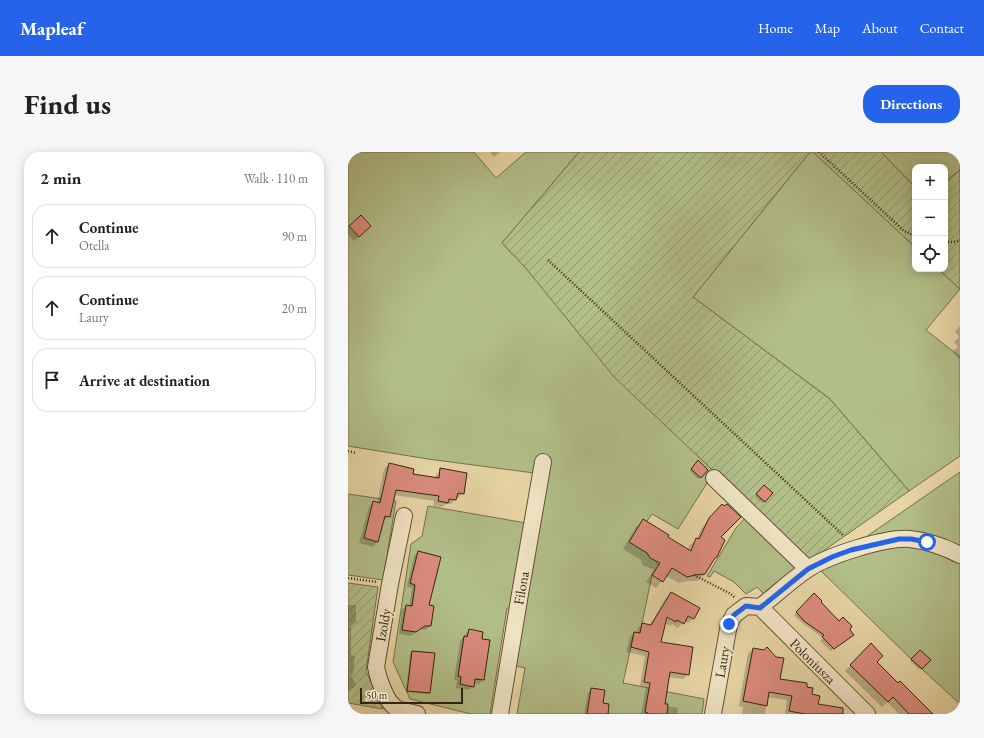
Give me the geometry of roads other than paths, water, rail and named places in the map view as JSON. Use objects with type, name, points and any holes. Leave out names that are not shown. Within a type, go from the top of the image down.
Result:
[{"type":"street","name":"Filona","points":[[500,714],[520,588],[543,462]]},
{"type":"street","points":[[714,478],[808,569]]},
{"type":"street","name":"Izoldy","points":[[404,516],[390,584],[376,667],[377,675],[392,705],[397,709],[417,714]]},
{"type":"street","points":[[760,608],[808,569],[832,557],[851,550],[899,539],[911,539],[927,542],[960,555]]},
{"type":"street","name":"Laury","points":[[714,714],[729,624],[734,615],[746,606],[760,608]]},
{"type":"street","name":"Poloniusza","points":[[760,608],[859,711]]}]
